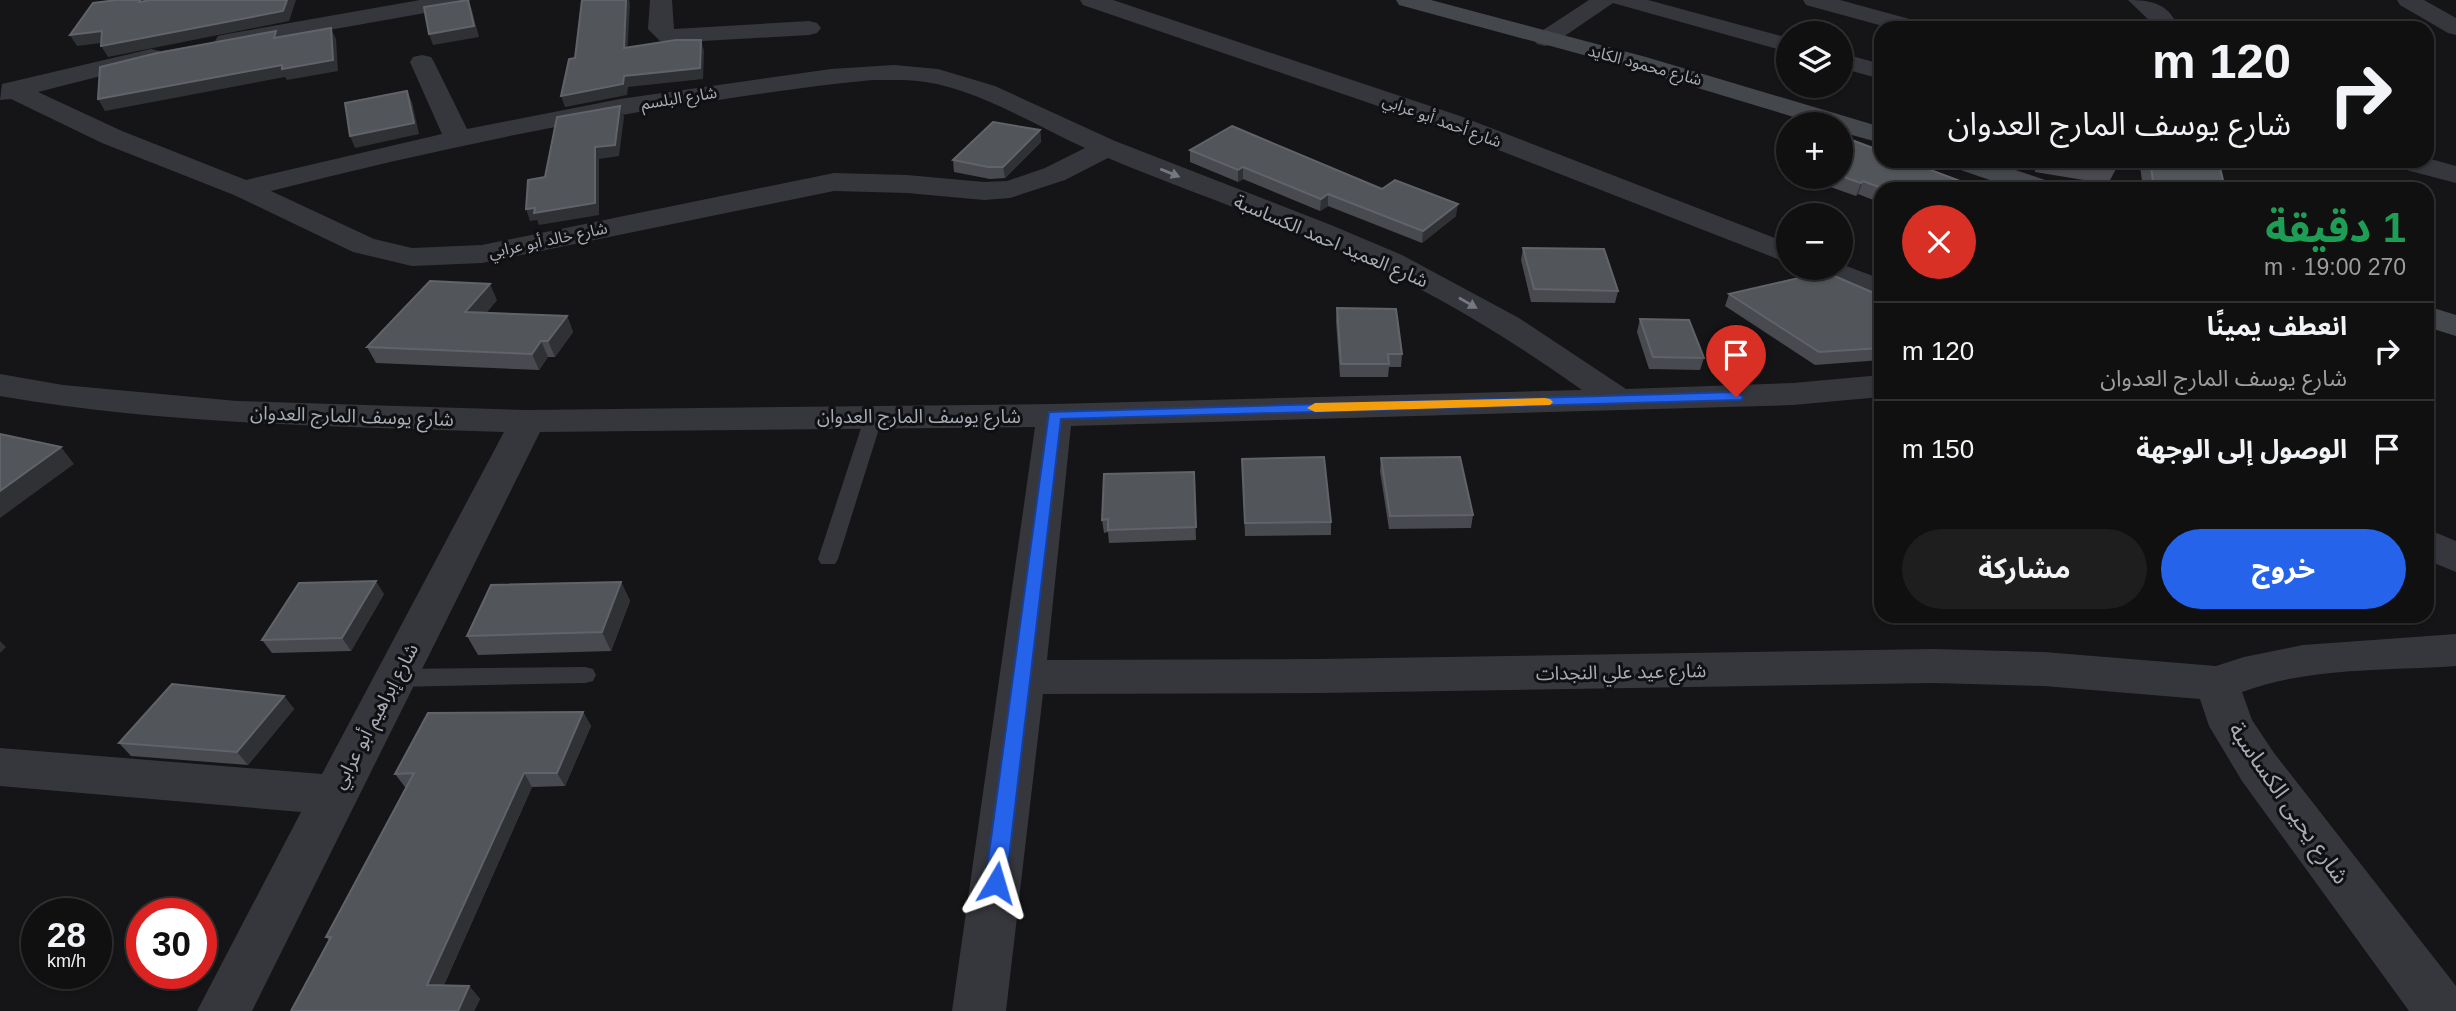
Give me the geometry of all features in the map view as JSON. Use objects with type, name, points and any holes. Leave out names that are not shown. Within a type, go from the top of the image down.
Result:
[{"type":"street","points":[[202,46],[459,0]]},
{"type":"street","points":[[661,0],[660,29],[668,36],[809,28]]},
{"type":"street","name":"شارع أحمد أبو عرابي","points":[[1091,0],[1451,122],[1776,249]]},
{"type":"street","name":"شارع محمود الكايد","points":[[1407,0],[1762,98],[1874,133]]},
{"type":"street","points":[[1545,38],[1604,0]]},
{"type":"street","points":[[1622,0],[1776,42]]},
{"type":"street","points":[[1814,0],[1890,21]]},
{"type":"street","points":[[2140,0],[2164,21]]},
{"type":"street","points":[[2408,0],[2456,28]]},
{"type":"street","points":[[6,91],[176,51]]},
{"type":"street","points":[[422,62],[457,137]]},
{"type":"street","points":[[1853,64],[1874,70]]},
{"type":"street","name":"شارع البلسم","points":[[244,189],[457,137],[695,95],[897,72],[959,81],[1106,148]]},
{"type":"street","name":"شارع خالد أبو عرابي","points":[[6,91],[112,137],[244,189],[364,246],[412,257],[443,258],[482,254],[834,182],[906,184],[984,191],[1010,189],[1055,174],[1106,148]]},
{"type":"street","name":"شارع العميد احمد الكساسبة","points":[[1106,148],[1400,267],[1531,340],[1616,399]]},
{"type":"street","points":[[2002,168],[2030,182]]},
{"type":"street","points":[[2430,168],[2456,175]]},
{"type":"street","points":[[1853,279],[1874,287]]},
{"type":"street","points":[[2434,319],[2456,326]]},
{"type":"street","name":"شارع يوسف المارج العدوان","points":[[1,386],[137,404],[237,412],[528,421],[1054,415],[1793,394],[1874,387]]},
{"type":"street","points":[[978,1011],[1023,677],[1054,415]]},
{"type":"street","name":"شارع إبراهيم أبو عرابي","points":[[224,1011],[528,421]]},
{"type":"street","points":[[2434,547],[2456,558]]},
{"type":"street","points":[[2217,683],[2243,672],[2279,665],[2456,650]]},
{"type":"street","name":"شارع عيد علي النجدات","points":[[1023,677],[1320,676],[1933,666],[2044,669],[2217,683]]},
{"type":"street","name":"شارع يحيى الكساسبة","points":[[2217,683],[2232,726],[2258,767],[2442,1011]]},
{"type":"street","points":[[0,767],[334,796]]},
{"type":"lane","points":[[828,559],[874,416]]},
{"type":"lane","points":[[394,678],[585,675]]},
{"type":"building","points":[[117,0],[287,0],[283,11],[101,46],[102,31],[70,35],[93,3]]},
{"type":"building","points":[[468,0],[474,26],[429,34],[424,7]]},
{"type":"building","points":[[582,0],[626,0],[624,48],[676,40],[701,40],[700,68],[624,76],[623,84],[561,96],[569,59],[575,58]]},
{"type":"building","points":[[331,28],[333,60],[282,69],[282,65],[98,99],[100,67],[157,53],[276,31],[274,38]]},
{"type":"building","points":[[407,91],[414,123],[350,136],[345,103]]},
{"type":"building","points":[[620,106],[615,145],[595,147],[595,203],[534,213],[535,208],[526,209],[528,180],[545,177],[557,117]]},
{"type":"building","points":[[993,122],[1040,130],[1003,167],[953,160]]},
{"type":"building","points":[[1232,126],[1382,189],[1395,180],[1458,204],[1423,231],[1328,194],[1321,199],[1243,167],[1238,170],[1190,150]]},
{"type":"building","points":[[1853,140],[1874,148],[1874,168],[1926,168],[1962,182],[1874,182],[1874,185],[1863,181],[1861,183],[1853,180]]},
{"type":"building","points":[[2151,168],[2220,168],[2223,182],[2153,182]]},
{"type":"building","points":[[1523,248],[1604,249],[1618,291],[1534,289]]},
{"type":"building","points":[[1790,280],[1844,280],[1874,293],[1874,348],[1819,352],[1729,294]]},
{"type":"building","points":[[430,281],[490,284],[465,312],[567,316],[548,341],[541,341],[532,354],[367,347]]},
{"type":"building","points":[[1337,308],[1396,309],[1402,354],[1388,354],[1389,364],[1341,364]]},
{"type":"building","points":[[1640,319],[1689,320],[1704,358],[1653,357]]},
{"type":"building","points":[[0,434],[61,447],[0,491]]},
{"type":"building","points":[[1324,457],[1331,522],[1245,523],[1242,459]]},
{"type":"building","points":[[1460,457],[1473,515],[1390,516],[1381,458]]},
{"type":"building","points":[[1194,472],[1196,527],[1108,530],[1108,519],[1102,520],[1104,474]]},
{"type":"building","points":[[376,581],[342,638],[262,640],[299,583]]},
{"type":"building","points":[[621,582],[602,632],[467,636],[491,585]]},
{"type":"building","points":[[172,684],[284,696],[237,752],[119,743]]},
{"type":"building","points":[[583,712],[557,773],[524,773],[427,985],[469,986],[458,1011],[291,1011],[331,937],[326,937],[414,773],[395,774],[428,713]]},
{"type":"slow traffic","points":[[1315,408],[1545,402]]},
{"type":"route","points":[[996,883],[1054,415],[1736,397]]}]
